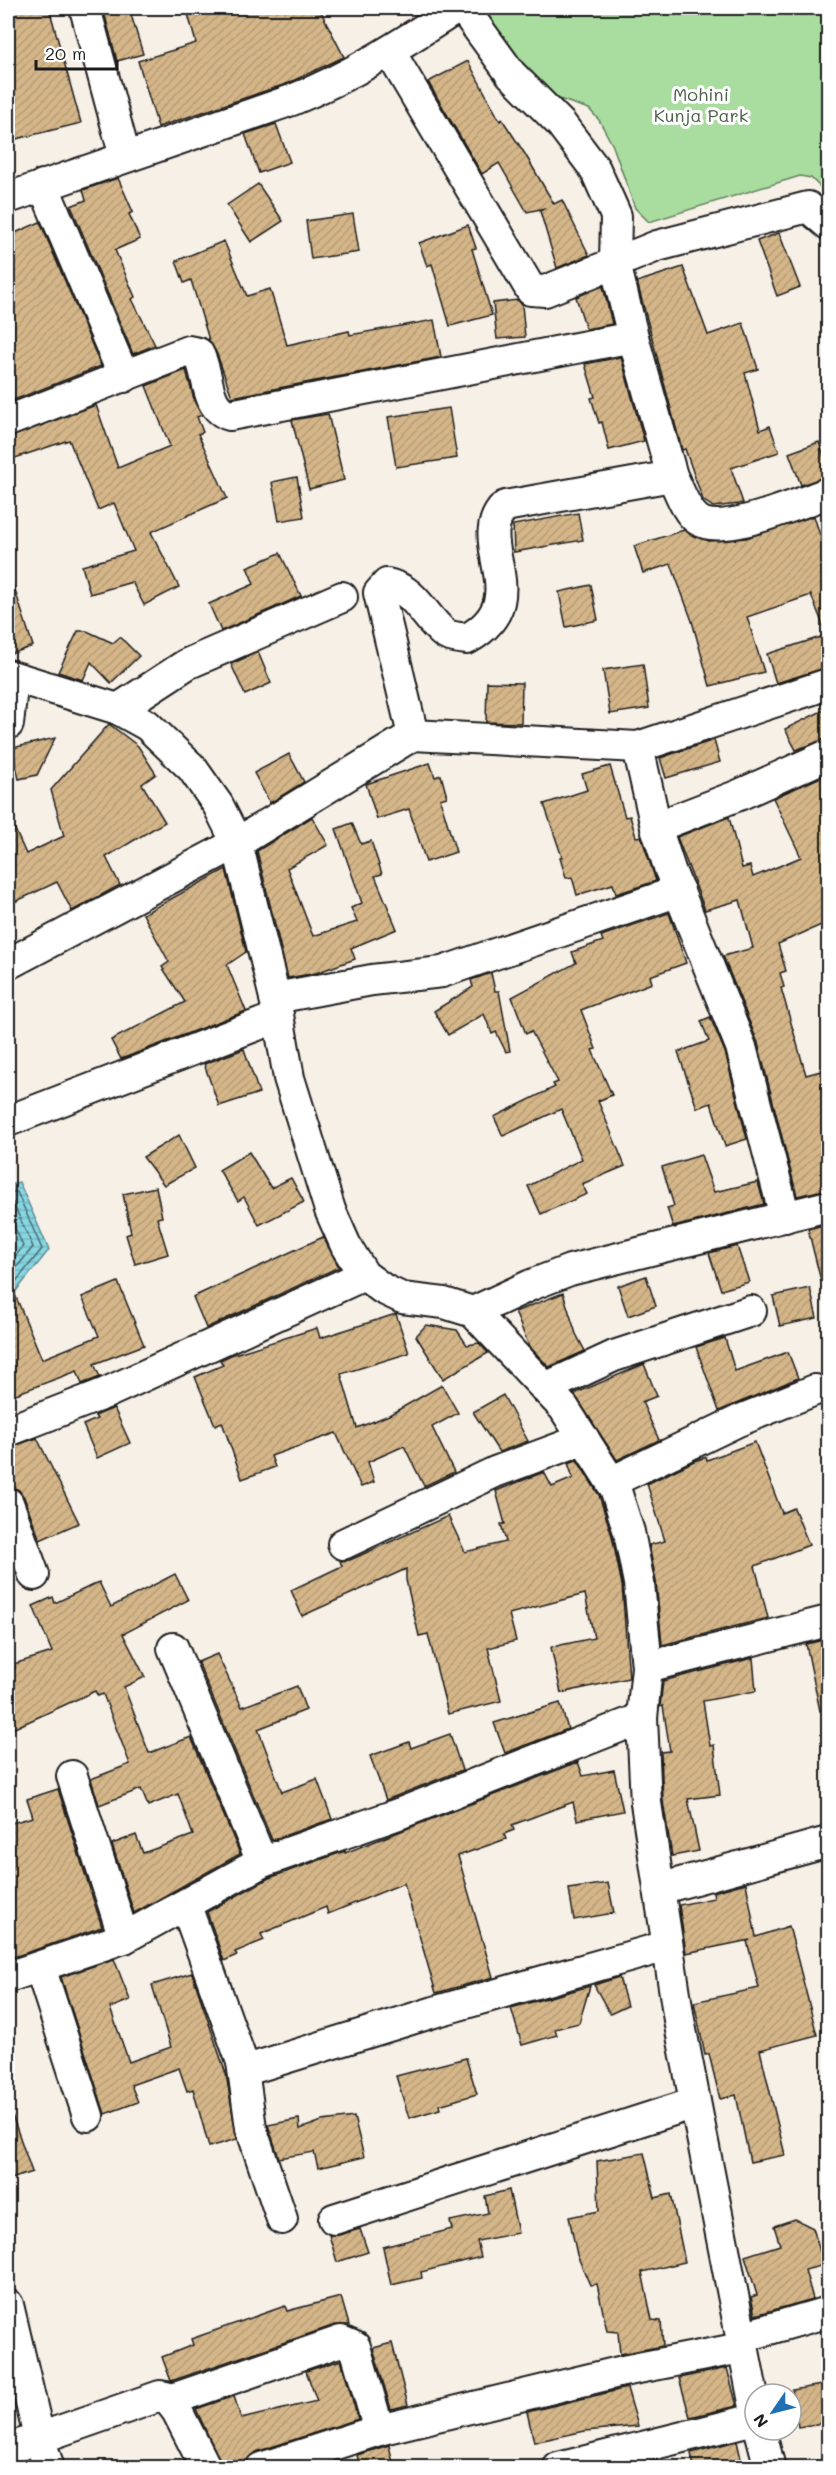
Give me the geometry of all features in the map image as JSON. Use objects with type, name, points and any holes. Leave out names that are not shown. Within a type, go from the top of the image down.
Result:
[{"type":"street","points":[[85,8],[125,157]]},
{"type":"street","points":[[8,198],[338,82],[390,52],[457,8]]},
{"type":"street","points":[[463,8],[511,74],[561,123],[595,169],[616,216],[615,263],[633,337],[672,476],[688,509],[697,520],[709,524],[748,519],[828,493]]},
{"type":"street","points":[[390,52],[531,290],[545,291],[657,246],[808,207],[828,224]]},
{"type":"street","points":[[43,185],[124,377]]},
{"type":"street","points":[[8,421],[188,351],[198,353],[203,362],[212,402],[220,412],[230,415],[633,337]]},
{"type":"street","points":[[413,735],[379,593],[387,584],[398,586],[420,603],[445,634],[467,639],[483,630],[492,619],[497,607],[502,584],[491,527],[496,514],[505,506],[672,476]]},
{"type":"street","points":[[118,709],[187,664],[342,597]]},
{"type":"street","points":[[8,724],[10,677],[118,709],[147,725],[192,768],[218,805],[237,843],[276,1007],[289,1078],[330,1210],[346,1246],[364,1275],[383,1290],[402,1298],[444,1303],[472,1312],[564,1408],[610,1482],[629,1532],[639,1583],[647,1667],[642,1718],[646,1803],[659,1889],[695,2103],[750,2382]]},
{"type":"street","points":[[8,964],[237,843],[413,735],[638,747],[828,684]]},
{"type":"street","points":[[638,747],[656,826],[679,891],[741,1047],[785,1217]]},
{"type":"street","points":[[656,826],[739,795],[828,755]]},
{"type":"street","points":[[8,1121],[276,1007],[372,980],[442,972],[679,891]]},
{"type":"street","points":[[472,1312],[531,1284],[570,1270],[828,1206]]},
{"type":"street","points":[[8,1431],[106,1393],[364,1275]]},
{"type":"street","points":[[545,1388],[614,1356],[751,1311]]},
{"type":"street","points":[[610,1482],[738,1421],[815,1390]]},
{"type":"street","points":[[343,1544],[495,1472],[584,1440]]},
{"type":"street","points":[[8,1503],[34,1575]]},
{"type":"street","points":[[647,1667],[828,1621]]},
{"type":"street","points":[[173,1648],[262,1862]]},
{"type":"street","points":[[8,1977],[124,1938],[186,1906],[262,1862],[401,1813],[642,1718]]},
{"type":"street","points":[[72,1776],[124,1938]]},
{"type":"street","points":[[659,1889],[828,1842]]},
{"type":"street","points":[[186,1906],[242,2062],[251,2128],[282,2219]]},
{"type":"street","points":[[242,2062],[253,2068],[434,2012],[668,1946]]},
{"type":"street","points":[[40,1967],[88,2116]]},
{"type":"street","points":[[334,2219],[695,2103]]},
{"type":"street","points":[[8,2305],[39,2437],[49,2468]]},
{"type":"street","points":[[268,2467],[379,2430],[742,2343],[828,2312]]},
{"type":"street","points":[[170,2400],[341,2341],[355,2346],[379,2430]]},
{"type":"street","points":[[8,2449],[160,2396],[170,2400],[206,2468]]},
{"type":"street","points":[[558,2468],[743,2423]]},
{"type":"street","points":[[763,2442],[770,2468]]},
{"type":"green space","name":"Mohini Kunja Park","points":[[477,8],[828,8],[828,195],[811,178],[800,176],[649,222],[635,208],[613,146],[599,120],[589,109],[544,94]]},
{"type":"water","points":[[19,1182],[49,1250],[8,1301],[8,1186]]},
{"type":"building","points":[[8,8],[49,8],[81,123],[8,141]]},
{"type":"building","points":[[103,8],[129,8],[143,54],[117,61]]},
{"type":"building","points":[[211,8],[319,8],[344,57],[286,84],[158,127],[138,61],[196,43],[188,14]]},
{"type":"building","points":[[468,61],[500,121],[502,119],[525,154],[554,204],[562,200],[589,255],[557,268],[540,211],[545,208],[527,212],[499,163],[482,174],[428,82]]},
{"type":"building","points":[[276,124],[290,162],[259,173],[245,134]]},
{"type":"building","points":[[118,178],[133,212],[129,214],[140,239],[115,250],[135,297],[132,299],[155,345],[133,354],[71,206],[86,200],[83,190]]},
{"type":"building","points":[[258,184],[283,221],[251,242],[227,205]]},
{"type":"building","points":[[353,214],[359,252],[311,259],[306,221]]},
{"type":"building","points":[[40,222],[101,366],[14,400],[8,383],[8,236]]},
{"type":"building","points":[[468,225],[476,248],[472,249],[492,315],[450,326],[432,264],[427,266],[419,243]]},
{"type":"building","points":[[779,233],[800,287],[777,296],[757,241]]},
{"type":"building","points":[[224,241],[247,296],[270,289],[287,345],[349,331],[350,335],[434,320],[441,357],[232,397],[217,354],[209,340],[191,280],[184,283],[176,261]]},
{"type":"building","points":[[683,267],[708,335],[743,323],[758,369],[745,373],[760,430],[770,426],[779,452],[731,468],[743,503],[739,504],[713,507],[703,500],[685,449],[682,450],[637,282]]},
{"type":"building","points":[[603,286],[612,324],[586,329],[576,297]]},
{"type":"building","points":[[518,300],[522,305],[525,337],[497,339],[493,303]]},
{"type":"building","points":[[621,357],[644,441],[609,450],[602,422],[599,423],[591,398],[595,397],[585,364]]},
{"type":"building","points":[[186,370],[195,403],[202,415],[197,417],[203,432],[198,434],[227,498],[151,532],[179,587],[144,605],[132,582],[90,594],[82,566],[134,551],[114,503],[98,510],[69,440],[12,459],[8,438],[96,405],[118,468],[170,446],[146,386]]},
{"type":"building","points":[[449,408],[457,458],[396,467],[388,417]]},
{"type":"building","points":[[328,414],[344,480],[309,489],[292,420]]},
{"type":"building","points":[[819,442],[828,468],[828,476],[801,485],[789,453]]},
{"type":"building","points":[[297,477],[304,517],[279,521],[272,482]]},
{"type":"building","points":[[578,513],[583,540],[514,552],[513,525]]},
{"type":"building","points":[[814,516],[828,561],[828,667],[776,683],[767,654],[827,635],[811,595],[747,617],[764,672],[710,686],[692,621],[671,564],[643,573],[634,546],[684,530],[709,541],[746,538]]},
{"type":"building","points":[[280,553],[301,596],[221,631],[209,604],[254,584],[247,567]]},
{"type":"building","points":[[12,581],[33,646],[8,655],[8,582]]},
{"type":"building","points":[[591,585],[598,620],[566,627],[559,592]]},
{"type":"building","points":[[78,631],[87,631],[113,643],[120,637],[139,656],[111,683],[91,662],[83,680],[58,672]]},
{"type":"building","points":[[258,652],[271,683],[245,695],[231,664]]},
{"type":"building","points":[[643,664],[649,708],[610,714],[603,670]]},
{"type":"building","points":[[487,682],[522,683],[521,723],[486,722]]},
{"type":"building","points":[[828,708],[828,738],[796,750],[785,729]]},
{"type":"building","points":[[109,724],[138,746],[156,774],[142,784],[165,822],[106,857],[120,885],[72,911],[57,882],[8,905],[8,814],[26,854],[64,836],[51,790]]},
{"type":"building","points":[[55,738],[37,775],[19,779],[12,748]]},
{"type":"building","points":[[714,740],[720,762],[666,778],[660,758]]},
{"type":"building","points":[[289,754],[304,782],[270,803],[254,773]]},
{"type":"building","points":[[430,763],[435,777],[441,775],[447,797],[440,799],[456,852],[426,862],[409,809],[377,819],[366,784]]},
{"type":"building","points":[[610,766],[625,817],[630,816],[636,837],[641,836],[656,881],[616,894],[613,884],[577,895],[572,877],[566,878],[560,858],[562,857],[544,804],[587,790],[582,774]]},
{"type":"building","points":[[828,774],[828,922],[778,944],[786,971],[780,973],[784,987],[781,988],[806,1075],[828,1069],[828,1189],[797,1196],[758,1043],[723,956],[753,948],[740,900],[705,910],[677,837],[729,817],[742,868],[750,866],[753,877],[801,857],[773,798]]},
{"type":"building","points":[[312,817],[328,845],[287,868],[313,936],[357,922],[351,908],[362,903],[336,829],[352,823],[361,844],[371,841],[382,874],[375,876],[397,929],[351,948],[355,959],[316,973],[288,978],[257,851]]},
{"type":"building","points":[[226,869],[246,952],[227,965],[246,1011],[121,1059],[111,1040],[185,1002],[162,967],[169,962],[143,914]]},
{"type":"building","points":[[669,913],[686,963],[650,976],[652,983],[581,1010],[596,1049],[592,1050],[612,1095],[598,1101],[625,1166],[582,1184],[587,1194],[541,1214],[528,1186],[582,1159],[561,1109],[503,1136],[494,1117],[555,1087],[553,1084],[558,1082],[531,1031],[526,1034],[512,997],[576,963],[572,952],[603,941],[601,936]]},
{"type":"building","points":[[491,973],[495,991],[499,991],[510,1051],[506,1052],[496,1032],[492,1034],[484,1014],[448,1035],[434,1011],[473,987],[471,980]]},
{"type":"building","points":[[710,1017],[725,1052],[747,1139],[725,1146],[711,1103],[697,1108],[678,1052],[709,1041],[701,1021]]},
{"type":"building","points":[[244,1049],[259,1093],[219,1106],[204,1064]]},
{"type":"building","points":[[179,1135],[195,1168],[164,1185],[143,1157]]},
{"type":"building","points":[[249,1152],[271,1188],[291,1178],[304,1202],[259,1225],[244,1197],[238,1201],[219,1170]]},
{"type":"building","points":[[701,1155],[714,1192],[758,1182],[764,1204],[673,1227],[667,1208],[674,1206],[662,1167]]},
{"type":"building","points":[[156,1187],[162,1217],[157,1218],[168,1254],[135,1264],[126,1235],[131,1233],[123,1194]]},
{"type":"building","points":[[828,1224],[828,1280],[821,1281],[808,1229]]},
{"type":"building","points":[[323,1237],[339,1267],[206,1328],[193,1297]]},
{"type":"building","points":[[737,1246],[749,1282],[721,1290],[709,1253]]},
{"type":"building","points":[[646,1276],[656,1306],[628,1316],[618,1286]]},
{"type":"building","points":[[8,1278],[42,1359],[99,1336],[82,1297],[118,1282],[144,1345],[94,1364],[100,1377],[82,1384],[77,1371],[8,1397]]},
{"type":"building","points":[[810,1288],[817,1318],[780,1326],[773,1296]]},
{"type":"building","points":[[563,1293],[576,1334],[585,1351],[549,1367],[529,1346],[515,1312]]},
{"type":"building","points":[[396,1314],[409,1353],[341,1374],[357,1428],[389,1415],[442,1385],[458,1413],[432,1427],[454,1472],[424,1486],[404,1446],[368,1462],[374,1482],[361,1487],[336,1433],[271,1456],[275,1467],[242,1479],[222,1422],[215,1425],[195,1377],[223,1365],[220,1360],[231,1355],[317,1328],[320,1338]]},
{"type":"building","points":[[426,1325],[457,1330],[467,1345],[479,1343],[488,1353],[443,1379],[416,1336]]},
{"type":"building","points":[[725,1338],[735,1371],[788,1352],[798,1378],[719,1411],[696,1347]]},
{"type":"building","points":[[644,1364],[657,1396],[642,1402],[659,1440],[617,1460],[574,1394]]},
{"type":"building","points":[[503,1395],[528,1441],[499,1452],[473,1412]]},
{"type":"building","points":[[114,1408],[130,1443],[97,1458],[83,1425],[97,1419],[95,1416]]},
{"type":"building","points":[[37,1438],[79,1523],[40,1540],[24,1497],[19,1490],[11,1486],[8,1479],[8,1448]]},
{"type":"building","points":[[755,1442],[782,1513],[794,1508],[809,1545],[755,1566],[768,1618],[662,1645],[656,1581],[649,1545],[665,1541],[647,1484],[694,1461],[706,1457],[707,1460]]},
{"type":"building","points":[[577,1460],[599,1495],[612,1536],[622,1585],[629,1678],[561,1693],[551,1647],[594,1638],[585,1594],[509,1614],[516,1641],[488,1648],[501,1701],[448,1714],[428,1634],[419,1636],[406,1580],[406,1569],[302,1616],[291,1590],[342,1566],[340,1561],[350,1560],[448,1516],[465,1552],[506,1542],[501,1524],[505,1524],[496,1491],[544,1472],[552,1487],[573,1478],[568,1463]]},
{"type":"building","points":[[175,1574],[188,1600],[123,1634],[145,1677],[124,1687],[149,1753],[191,1737],[240,1854],[134,1913],[112,1844],[136,1835],[143,1853],[193,1835],[178,1794],[148,1806],[141,1789],[99,1805],[91,1779],[130,1764],[103,1694],[98,1696],[95,1691],[8,1731],[8,1672],[15,1668],[14,1664],[52,1652],[33,1606],[53,1597],[55,1603],[99,1582],[111,1607]]},
{"type":"building","points":[[828,1639],[828,1710],[820,1711],[806,1644]]},
{"type":"building","points":[[217,1654],[242,1707],[297,1686],[306,1710],[258,1729],[282,1792],[317,1779],[332,1819],[272,1840],[198,1662]]},
{"type":"building","points":[[753,1658],[756,1691],[703,1701],[710,1746],[714,1745],[720,1795],[688,1799],[699,1851],[672,1856],[663,1801],[661,1752],[670,1751],[663,1706],[660,1707],[663,1681]]},
{"type":"building","points":[[560,1703],[568,1729],[505,1753],[494,1723]]},
{"type":"building","points":[[450,1734],[462,1770],[386,1800],[370,1756],[409,1742],[411,1748]]},
{"type":"building","points":[[578,1762],[583,1776],[614,1770],[623,1811],[577,1820],[573,1802],[512,1825],[514,1830],[504,1834],[506,1839],[458,1856],[493,1977],[436,1993],[404,1883],[328,1914],[326,1907],[261,1934],[264,1940],[235,1952],[237,1955],[224,1961],[207,1912],[269,1878],[345,1851],[345,1853]]},
{"type":"building","points":[[58,1789],[102,1927],[8,1959],[8,1824],[33,1817],[27,1799]]},
{"type":"building","points":[[608,1883],[614,1913],[574,1920],[569,1889]]},
{"type":"building","points":[[746,1883],[756,1937],[789,1926],[817,2035],[760,2050],[785,2155],[750,2162],[736,2095],[720,2099],[709,2054],[705,2055],[694,2002],[759,1988],[747,1941],[750,1940],[686,1953],[679,1905],[714,1898],[713,1892]]},
{"type":"building","points":[[114,1959],[130,2000],[110,2008],[129,2062],[171,2047],[152,1985],[192,1973],[226,2074],[237,2139],[209,2147],[193,2089],[187,2091],[179,2068],[131,2085],[138,2102],[105,2114],[61,1977]]},
{"type":"building","points":[[619,1977],[627,2006],[610,2014],[594,1985]]},
{"type":"building","points":[[590,1986],[579,2023],[555,2029],[557,2035],[522,2045],[511,2008]]},
{"type":"building","points":[[466,2058],[477,2094],[439,2105],[440,2109],[409,2118],[396,2076]]},
{"type":"building","points":[[11,2112],[32,2172],[8,2180],[8,2113]]},
{"type":"building","points":[[354,2117],[364,2157],[318,2168],[314,2152],[279,2158],[268,2125],[299,2119],[300,2129],[322,2121]]},
{"type":"building","points":[[644,2153],[655,2198],[671,2194],[685,2262],[642,2272],[652,2320],[661,2321],[663,2346],[620,2354],[618,2332],[607,2331],[597,2284],[590,2285],[577,2255],[569,2217],[599,2211],[597,2161]]},
{"type":"building","points":[[509,2190],[518,2233],[477,2241],[481,2257],[421,2272],[422,2278],[391,2285],[383,2247],[452,2229],[450,2221],[488,2213],[485,2196]]},
{"type":"building","points":[[795,2219],[813,2228],[824,2265],[805,2270],[813,2299],[755,2315],[751,2297],[757,2295],[745,2256],[780,2245],[774,2226]]},
{"type":"building","points":[[360,2229],[368,2252],[337,2262],[329,2235],[339,2235]]},
{"type":"building","points":[[341,2297],[349,2325],[335,2325],[171,2381],[162,2357],[193,2345],[191,2339],[285,2306],[287,2311]]},
{"type":"building","points":[[392,2343],[408,2405],[391,2409],[373,2348]]},
{"type":"building","points":[[341,2360],[358,2419],[256,2452],[245,2463],[223,2468],[196,2409],[234,2396],[241,2419],[317,2401],[306,2371]]},
{"type":"building","points":[[727,2368],[737,2406],[690,2417],[679,2378]]},
{"type":"building","points":[[828,2384],[828,2422],[803,2426],[803,2388]]},
{"type":"building","points":[[627,2388],[638,2426],[585,2431],[534,2442],[527,2412]]},
{"type":"building","points":[[737,2441],[743,2468],[694,2468],[691,2453]]},
{"type":"building","points":[[389,2445],[394,2468],[360,2468],[357,2455]]}]
